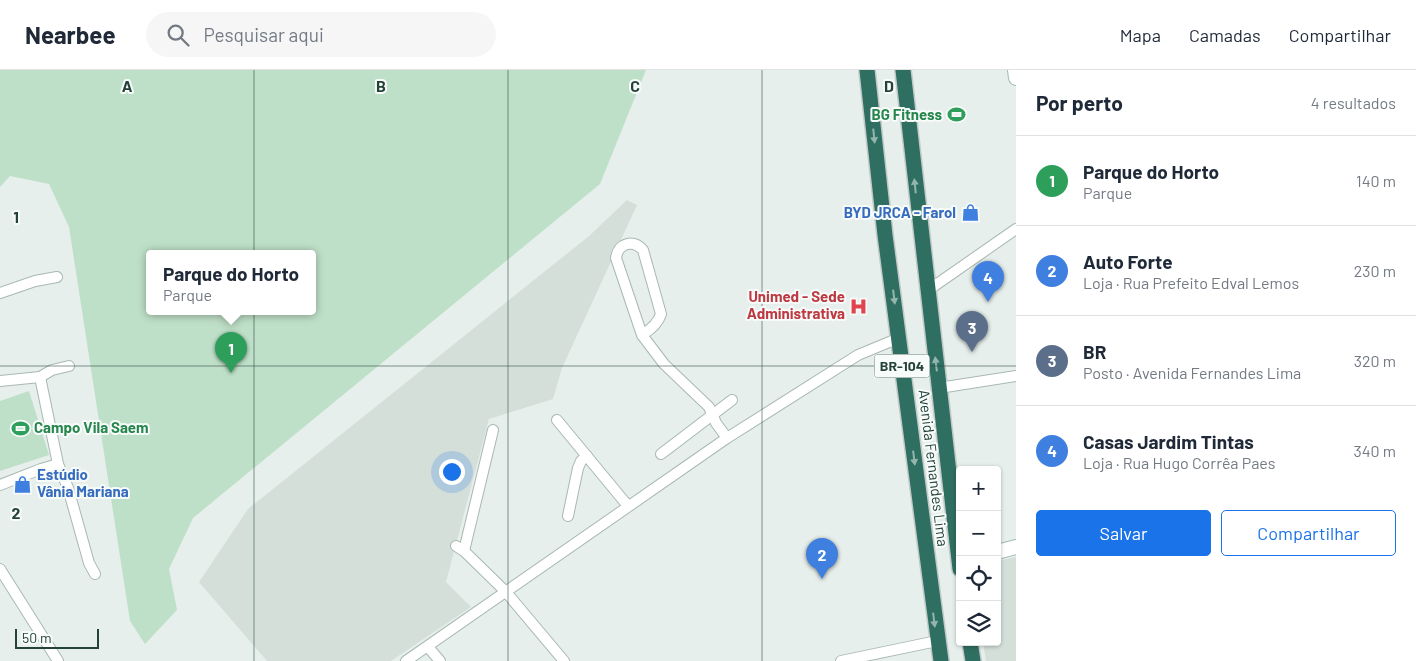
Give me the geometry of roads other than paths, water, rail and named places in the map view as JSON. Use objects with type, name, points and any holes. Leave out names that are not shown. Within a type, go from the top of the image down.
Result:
[{"type":"highway","name":"Avenida Fernandes Lima","points":[[867,70],[885,235],[941,661]]},
{"type":"highway","name":"Avenida Fernandes Lima","points":[[902,70],[958,556]]},
{"type":"highway","points":[[971,646],[973,661]]},
{"type":"street","points":[[1014,70],[1016,78]]},
{"type":"street","points":[[927,291],[1016,229]]},
{"type":"street","points":[[642,335],[651,329],[659,320],[661,314],[643,250],[636,244],[626,244],[619,249],[616,258],[642,335],[664,364],[705,402],[727,438]]},
{"type":"street","points":[[0,293],[57,276]]},
{"type":"street","points":[[406,661],[727,438],[858,355],[899,338]]},
{"type":"street","points":[[0,381],[40,377],[52,370],[69,366]]},
{"type":"street","points":[[940,388],[1016,376]]},
{"type":"street","points":[[40,377],[58,464],[70,496],[89,563],[95,574]]},
{"type":"street","points":[[661,454],[732,400]]},
{"type":"street","points":[[558,420],[628,506]]},
{"type":"street","points":[[493,430],[460,548],[506,592],[564,661]]},
{"type":"street","points":[[568,516],[578,468],[581,461],[587,456]]},
{"type":"street","points":[[0,484],[58,464]]},
{"type":"street","points":[[1001,551],[1016,547]]},
{"type":"street","points":[[0,569],[58,661]]},
{"type":"street","points":[[841,661],[937,641]]},
{"type":"street","points":[[428,646],[440,661]]},
{"type":"place","name":"BG Fitness","points":[[956,115]]},
{"type":"place","name":"BYD JRCA - Farol","points":[[970,213]]},
{"type":"place","name":"Casas Jardim Tintas","points":[[988,302]]},
{"type":"place","name":"Unimed - Sede Administrativa","points":[[859,306]]},
{"type":"place","name":"BR","points":[[972,352]]},
{"type":"place","name":"Parque do Horto","points":[[231,373]]},
{"type":"place","name":"Campo Vila Saem","points":[[20,428]]},
{"type":"place","name":"Estúdio Vânia Mariana","points":[[23,484]]},
{"type":"place","name":"Auto Forte","points":[[822,579]]}]
